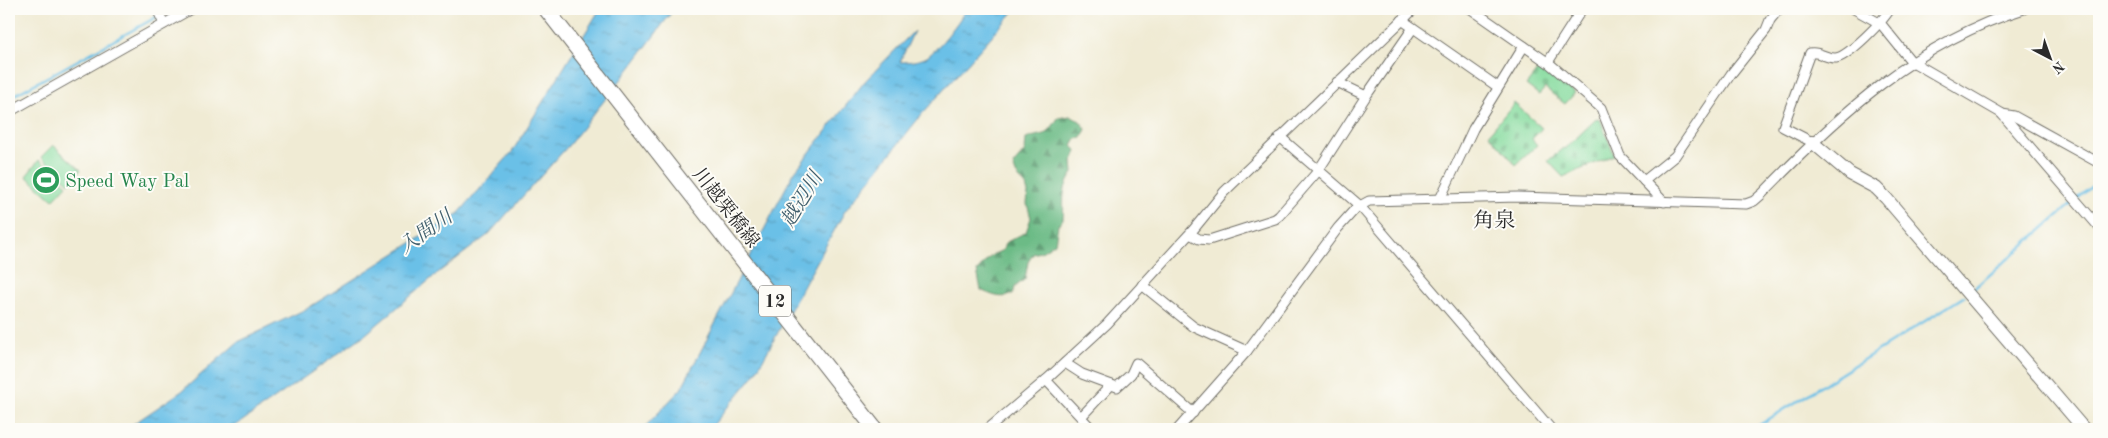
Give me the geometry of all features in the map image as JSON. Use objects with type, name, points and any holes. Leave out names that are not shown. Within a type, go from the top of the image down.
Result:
[{"type":"main road","name":"川越栗橋線","points":[[546,9],[875,429]]},
{"type":"street","points":[[157,9],[164,24]]},
{"type":"street","points":[[9,112],[191,9]]},
{"type":"street","points":[[988,429],[1046,380],[1107,324],[1190,234],[1224,192],[1414,9]]},
{"type":"street","points":[[1471,9],[1548,62],[1601,108],[1620,156],[1664,202]]},
{"type":"street","points":[[1548,62],[1582,9]]},
{"type":"street","points":[[1644,181],[1675,156],[1731,74],[1766,30],[1770,20],[1779,9]]},
{"type":"street","points":[[1854,9],[1881,24],[1911,61],[2002,114],[2099,226]]},
{"type":"street","points":[[1890,9],[1881,24],[1838,58],[1828,58],[1816,52],[1810,52],[1783,127],[1812,142],[1850,174],[1876,188],[1886,198],[2084,429]]},
{"type":"street","points":[[1178,429],[1246,351],[1338,228],[1359,205],[1369,201],[1518,197],[1746,204],[1754,201],[1812,142],[1858,102],[1911,61],[1971,28],[2024,9]]},
{"type":"street","points":[[1402,20],[1498,87]]},
{"type":"street","points":[[1190,234],[1199,240],[1209,240],[1275,219],[1318,171],[1366,96],[1413,28]]},
{"type":"street","points":[[1440,199],[1472,129],[1524,46]]},
{"type":"street","points":[[1337,82],[1366,96]]},
{"type":"street","points":[[2002,114],[2014,116],[2099,163]]},
{"type":"street","points":[[1280,137],[1359,205],[1551,429]]},
{"type":"street","points":[[1142,285],[1194,328],[1246,351]]},
{"type":"street","points":[[1065,363],[1082,374],[1117,387],[1131,374],[1136,364],[1193,413]]},
{"type":"street","points":[[1046,380],[1092,429]]},
{"type":"street","points":[[1081,417],[1111,385]]},
{"type":"green space","points":[[1542,65],[1575,93],[1565,104],[1545,88],[1539,95],[1526,85]]},
{"type":"green space","points":[[1514,103],[1542,128],[1532,139],[1537,145],[1516,165],[1489,134]]},
{"type":"green space","points":[[1070,116],[1080,121],[1086,129],[1082,138],[1076,139],[1072,146],[1076,150],[1072,162],[1073,173],[1066,185],[1063,219],[1058,225],[1055,243],[1043,251],[1033,254],[1028,262],[1025,279],[1015,287],[1013,294],[1001,297],[981,290],[977,271],[992,255],[1003,250],[1005,243],[1026,232],[1031,218],[1027,204],[1028,193],[1026,186],[1016,174],[1013,165],[1025,151],[1026,139],[1048,132],[1058,118]]},
{"type":"green space","points":[[1600,119],[1614,155],[1563,177],[1548,161],[1563,148],[1565,149],[1595,120]]},
{"type":"green space","name":"Speed Way Pal","points":[[53,145],[81,170],[69,183],[41,157]]},
{"type":"green space","name":"Speed Way Pal","points":[[39,160],[67,185],[53,200],[26,176]]},
{"type":"water","points":[[600,9],[674,9],[568,146],[488,235],[439,272],[366,334],[231,429],[126,429],[182,391],[238,342],[308,308],[459,213],[512,152]]},
{"type":"water","name":"越辺川","points":[[966,9],[1016,9],[922,114],[845,211],[755,374],[710,429],[643,429],[681,389],[793,174],[865,81],[914,31],[900,62],[927,57],[937,48]]},
{"type":"waterway","points":[[9,98],[171,9]]},
{"type":"waterway","points":[[1971,291],[2099,180]]},
{"type":"waterway","points":[[1753,429],[1965,296]]},
{"type":"place","name":"Speed Way Pal","points":[[46,180]]},
{"type":"district","name":"角泉","points":[[1494,220]]},
{"type":"water label","name":"入間川","points":[[425,231]]}]
